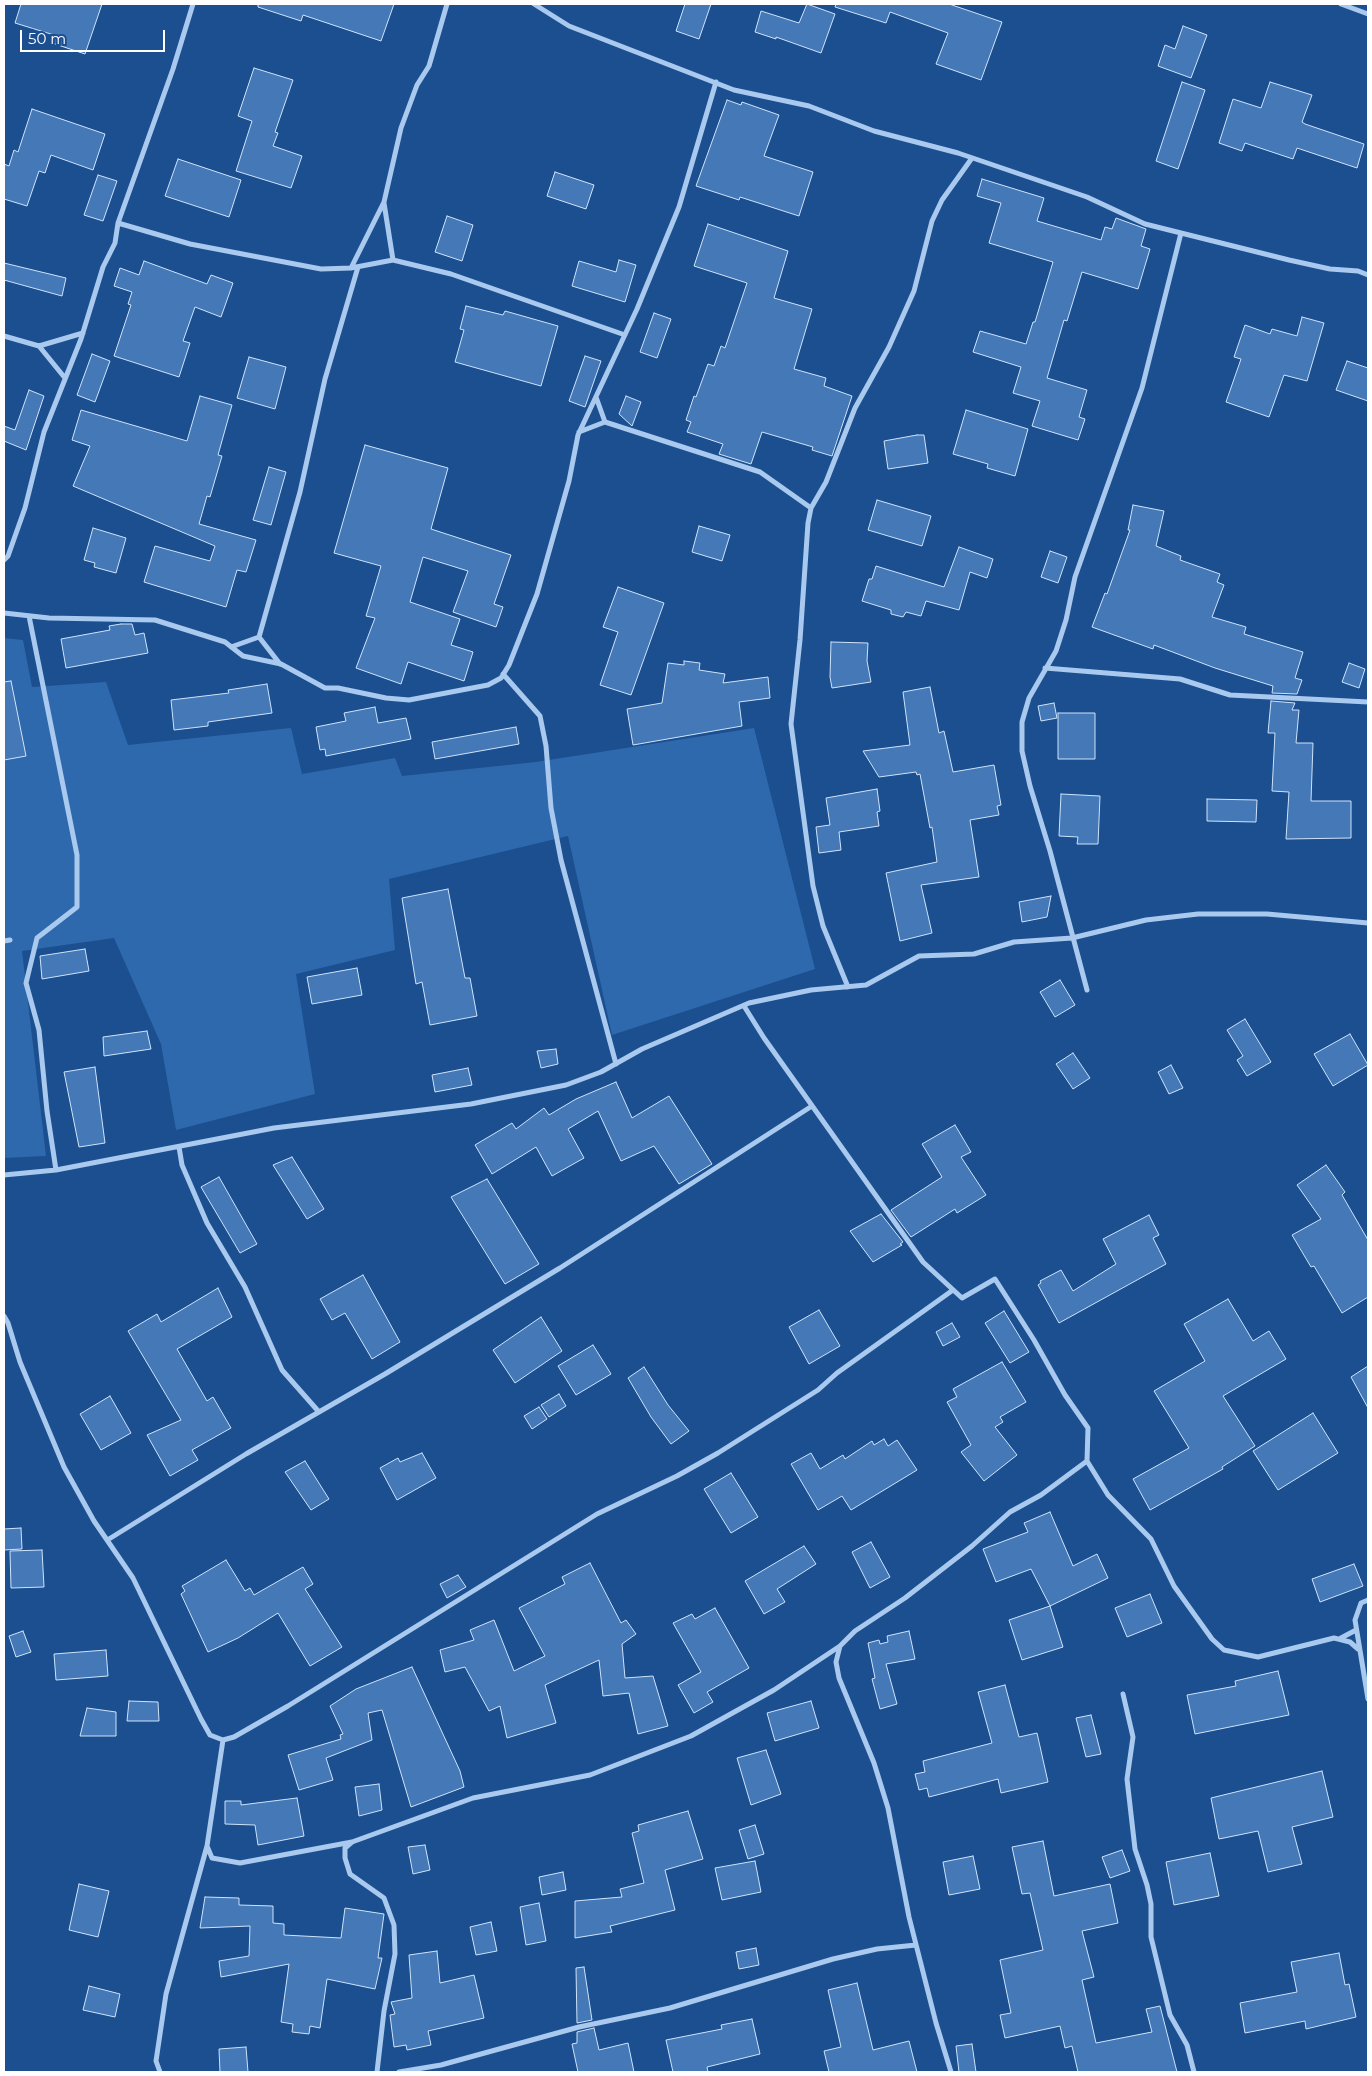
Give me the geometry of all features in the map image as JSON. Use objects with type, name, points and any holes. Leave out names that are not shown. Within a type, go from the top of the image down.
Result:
[{"type":"street","points":[[4,560],[8,556],[25,508],[44,432],[83,333],[103,268],[115,243],[118,223],[173,69],[192,4]]},
{"type":"street","points":[[351,268],[384,202],[401,128],[418,85],[429,66],[447,4]]},
{"type":"street","points":[[534,4],[569,26],[734,90],[809,106],[874,131],[972,158],[1087,197],[1145,224],[1330,269],[1358,271],[1368,275]]},
{"type":"street","points":[[1341,4],[1368,14]]},
{"type":"street","points":[[4,614],[155,620],[224,642],[243,656],[281,664],[325,688],[338,688],[386,698],[409,700],[488,685],[502,674],[509,665],[537,594],[569,481],[579,432],[625,335],[678,207],[716,82]]},
{"type":"street","points":[[848,986],[823,926],[813,886],[791,724],[811,508],[826,482],[855,408],[889,347],[914,291],[932,221],[942,200],[972,158]]},
{"type":"street","points":[[384,202],[392,260]]},
{"type":"street","points":[[118,223],[190,244],[321,269],[351,268],[392,260],[451,274],[625,335]]},
{"type":"street","points":[[1087,990],[1022,751],[1022,722],[1030,698],[1056,651],[1066,620],[1075,577],[1142,388],[1181,233]]},
{"type":"street","points":[[259,637],[300,492],[325,379],[358,267]]},
{"type":"street","points":[[4,336],[39,346],[83,333]]},
{"type":"street","points":[[39,346],[65,378]]},
{"type":"street","points":[[596,397],[605,422]]},
{"type":"street","points":[[579,432],[605,422],[760,472],[811,508]]},
{"type":"street","points":[[29,616],[77,855],[77,907],[37,938],[26,983],[39,1030],[47,1111],[56,1170]]},
{"type":"street","points":[[231,647],[259,637]]},
{"type":"street","points":[[259,637],[281,664]]},
{"type":"street","points":[[1045,668],[1180,679],[1230,695],[1368,702]]},
{"type":"street","points":[[502,674],[540,716],[546,746],[552,808],[562,860],[616,1064]]},
{"type":"street","points":[[4,1175],[56,1170],[274,1128],[472,1104],[566,1085],[601,1072],[642,1049],[744,1006],[811,990],[866,985],[919,956],[974,954],[1014,942],[1072,938],[1146,920],[1198,914],[1267,914],[1368,923]]},
{"type":"street","points":[[4,941],[10,940]]},
{"type":"street","points":[[744,1006],[764,1038],[923,1262],[962,1298],[995,1279],[1034,1340],[1065,1395],[1088,1428],[1087,1461],[1108,1495],[1150,1539],[1174,1586],[1204,1630],[1224,1650],[1258,1656],[1341,1638],[1356,1630]]},
{"type":"street","points":[[109,1539],[246,1454],[560,1268],[812,1106]]},
{"type":"street","points":[[179,1147],[182,1165],[207,1223],[245,1287],[282,1370],[319,1412]]},
{"type":"street","points":[[4,1316],[8,1322],[20,1362],[64,1468],[94,1520],[109,1539],[133,1578],[210,1735],[223,1740],[234,1736],[288,1706],[597,1514],[677,1476],[718,1453],[818,1390],[837,1373],[953,1290]]},
{"type":"street","points":[[207,1846],[212,1858],[240,1863],[352,1842],[473,1798],[590,1775],[691,1736],[774,1690],[840,1646],[855,1631],[905,1598],[942,1569],[1010,1512],[1041,1495],[1087,1461]]},
{"type":"street","points":[[1368,1600],[1361,1603],[1355,1620],[1358,1649],[1368,1699]]},
{"type":"street","points":[[1341,1638],[1358,1649]]},
{"type":"street","points":[[840,1646],[836,1662],[839,1678],[874,1763],[888,1808],[916,1945],[951,2072]]},
{"type":"street","points":[[1123,1694],[1133,1737],[1127,1779],[1135,1849],[1151,1904],[1151,1937],[1170,2015],[1186,2045],[1194,2072]]},
{"type":"street","points":[[160,2072],[156,2061],[166,1994],[207,1846],[223,1740]]},
{"type":"street","points":[[352,1842],[345,1848],[345,1858],[350,1874],[384,1898],[394,1925],[395,1954],[384,2011],[377,2072]]},
{"type":"street","points":[[399,2072],[441,2065],[578,2027],[670,2008],[832,1959],[877,1949],[916,1945]]},
{"type":"shaded area","points":[[4,638],[23,640],[32,687],[106,682],[128,745],[291,728],[302,774],[395,758],[402,776],[536,762],[754,728],[815,969],[612,1035],[568,836],[389,879],[395,950],[296,974],[315,1094],[176,1130],[161,1044],[114,938],[22,951],[46,1156],[4,1158]]},
{"type":"building","points":[[21,4],[102,4],[85,54],[52,43],[54,35],[15,23]]},
{"type":"building","points":[[258,4],[394,4],[381,41],[303,15],[301,21],[258,7]]},
{"type":"building","points":[[685,4],[711,4],[699,39],[676,31]]},
{"type":"building","points":[[807,4],[835,14],[821,53],[776,37],[776,39],[755,32],[761,11],[799,23]]},
{"type":"building","points":[[836,4],[949,4],[1002,22],[981,80],[936,64],[948,33],[890,12],[886,23],[835,7]]},
{"type":"building","points":[[1183,26],[1207,35],[1191,78],[1158,66],[1165,45],[1175,49]]},
{"type":"building","points":[[254,68],[293,80],[275,132],[278,133],[273,146],[302,156],[291,188],[236,171],[252,121],[238,116]]},
{"type":"building","points":[[1182,82],[1205,90],[1178,169],[1156,161]]},
{"type":"building","points":[[1270,82],[1312,95],[1302,122],[1305,124],[1364,144],[1357,168],[1297,148],[1293,159],[1245,143],[1242,151],[1219,143],[1233,99],[1261,108]]},
{"type":"building","points":[[727,100],[741,105],[742,102],[779,115],[764,156],[813,172],[799,216],[740,197],[739,200],[696,186]]},
{"type":"building","points":[[32,109],[105,134],[93,170],[51,155],[45,173],[39,171],[27,206],[4,199],[4,164],[9,166],[14,150],[18,152]]},
{"type":"building","points":[[178,159],[241,180],[229,217],[165,196]]},
{"type":"building","points":[[555,172],[594,185],[586,209],[547,196]]},
{"type":"building","points":[[98,175],[117,181],[103,221],[84,215]]},
{"type":"building","points":[[982,179],[1044,198],[1037,221],[1101,240],[1105,227],[1112,229],[1116,218],[1146,229],[1141,246],[1150,249],[1138,289],[1082,272],[1067,321],[1064,320],[1047,378],[1087,390],[1079,417],[1085,419],[1078,440],[1032,426],[1040,401],[1013,393],[1021,367],[973,352],[980,331],[1026,344],[1033,322],[1035,322],[1053,262],[989,243],[1001,203],[977,196]]},
{"type":"building","points":[[447,216],[473,225],[462,261],[435,252]]},
{"type":"building","points":[[708,224],[788,251],[774,298],[812,309],[794,369],[826,378],[824,386],[852,396],[832,456],[812,450],[813,447],[762,432],[751,464],[719,454],[723,444],[687,432],[691,422],[686,420],[694,396],[696,397],[708,364],[714,366],[721,346],[725,348],[747,283],[694,266]]},
{"type":"building","points":[[619,260],[636,265],[625,302],[572,286],[579,261],[616,272]]},
{"type":"building","points":[[144,261],[207,284],[211,275],[233,283],[221,317],[195,307],[183,341],[190,343],[179,377],[114,356],[131,305],[128,304],[132,292],[114,286],[120,268],[139,275]]},
{"type":"building","points":[[4,263],[66,278],[62,296],[4,280]]},
{"type":"building","points":[[466,306],[503,315],[505,311],[558,326],[541,386],[455,362],[464,330],[460,329]]},
{"type":"building","points":[[654,313],[671,319],[657,358],[640,352]]},
{"type":"building","points":[[1302,317],[1324,323],[1307,381],[1284,375],[1269,417],[1226,402],[1241,359],[1234,357],[1245,325],[1270,334],[1272,329],[1297,336]]},
{"type":"building","points":[[92,354],[110,361],[95,402],[77,395]]},
{"type":"building","points":[[585,356],[601,361],[585,407],[569,401]]},
{"type":"building","points":[[249,357],[286,367],[275,409],[237,398]]},
{"type":"building","points":[[1347,361],[1368,368],[1368,401],[1336,390]]},
{"type":"building","points":[[29,390],[44,396],[26,450],[4,441],[4,426],[15,430]]},
{"type":"building","points":[[200,396],[232,405],[218,455],[222,456],[210,497],[207,496],[199,524],[256,540],[246,572],[237,570],[226,607],[144,582],[155,546],[210,561],[215,546],[73,486],[90,446],[72,440],[81,410],[187,441]]},
{"type":"building","points":[[626,396],[641,402],[632,426],[619,414]]},
{"type":"building","points":[[966,410],[1028,429],[1015,476],[987,468],[988,464],[953,454]]},
{"type":"building","points":[[924,435],[928,463],[888,469],[884,441]]},
{"type":"building","points":[[365,445],[448,468],[431,529],[511,555],[494,604],[503,607],[496,627],[453,612],[468,571],[423,557],[410,602],[460,619],[451,645],[473,652],[464,681],[408,662],[401,684],[356,668],[375,618],[366,616],[381,566],[334,553]]},
{"type":"building","points":[[269,467],[286,472],[271,525],[253,520]]},
{"type":"building","points":[[877,500],[931,516],[922,546],[868,530]]},
{"type":"building","points":[[1133,505],[1164,511],[1156,546],[1181,556],[1180,560],[1220,574],[1217,582],[1224,585],[1212,617],[1246,627],[1244,634],[1303,652],[1295,678],[1302,680],[1297,694],[1272,693],[1273,686],[1215,668],[1154,645],[1153,649],[1092,627],[1105,593],[1107,594],[1130,530],[1128,530]]},
{"type":"building","points":[[699,526],[730,535],[722,561],[692,552]]},
{"type":"building","points":[[93,528],[126,538],[116,573],[94,567],[95,563],[84,560]]},
{"type":"building","points":[[959,547],[993,559],[987,578],[970,572],[959,610],[926,601],[921,616],[906,612],[903,617],[891,614],[891,610],[862,601],[869,579],[872,579],[876,566],[944,587]]},
{"type":"building","points":[[1050,551],[1067,557],[1058,583],[1041,577]]},
{"type":"building","points":[[618,587],[664,603],[631,695],[600,685],[618,632],[603,627]]},
{"type":"building","points":[[132,624],[135,635],[144,633],[148,653],[66,668],[61,639],[110,630],[109,626]]},
{"type":"building","points":[[831,642],[868,643],[867,661],[871,682],[832,688],[830,677]]},
{"type":"building","points":[[684,661],[700,663],[699,670],[725,674],[723,683],[768,677],[770,698],[739,702],[742,726],[633,745],[627,709],[662,703],[668,663],[684,665]]},
{"type":"building","points":[[1349,663],[1365,669],[1359,688],[1342,682]]},
{"type":"building","points":[[11,681],[26,756],[4,760],[4,682]]},
{"type":"building","points":[[267,684],[272,713],[208,722],[208,726],[174,730],[171,700],[229,693],[228,690]]},
{"type":"building","points":[[930,687],[939,733],[944,731],[953,772],[994,765],[1001,805],[997,806],[999,815],[970,820],[979,877],[921,885],[932,933],[900,941],[886,873],[937,862],[932,827],[930,828],[920,774],[917,775],[916,772],[879,777],[863,751],[910,745],[903,692]]},
{"type":"building","points":[[1271,701],[1295,703],[1292,710],[1299,710],[1296,743],[1313,743],[1311,801],[1351,801],[1351,838],[1286,839],[1289,792],[1272,791],[1275,733],[1268,733]]},
{"type":"building","points":[[1054,703],[1057,718],[1041,721],[1038,706]]},
{"type":"building","points":[[375,707],[378,723],[406,718],[411,739],[326,756],[325,749],[320,750],[316,727],[346,721],[344,713]]},
{"type":"building","points":[[1058,713],[1095,713],[1095,759],[1058,759]]},
{"type":"building","points":[[516,727],[519,744],[435,759],[432,742]]},
{"type":"building","points":[[877,789],[880,811],[877,812],[879,826],[839,832],[841,850],[819,853],[816,827],[830,825],[826,798]]},
{"type":"building","points":[[1061,794],[1100,796],[1098,844],[1077,844],[1078,837],[1059,836]]},
{"type":"building","points":[[1207,799],[1257,800],[1256,822],[1207,821]]},
{"type":"building","points":[[448,889],[465,978],[470,978],[477,1016],[430,1025],[422,982],[416,984],[402,898]]},
{"type":"building","points":[[1051,896],[1047,917],[1022,922],[1019,902]]},
{"type":"building","points":[[85,949],[89,971],[42,979],[40,956]]},
{"type":"building","points":[[357,968],[362,995],[312,1004],[307,977]]},
{"type":"building","points":[[1060,980],[1075,1005],[1055,1017],[1040,992]]},
{"type":"building","points":[[1245,1019],[1271,1062],[1247,1076],[1237,1060],[1243,1056],[1227,1030]]},
{"type":"building","points":[[147,1031],[151,1049],[104,1056],[103,1037]]},
{"type":"building","points":[[1350,1034],[1368,1065],[1333,1086],[1314,1054]]},
{"type":"building","points":[[556,1049],[558,1064],[541,1068],[537,1051]]},
{"type":"building","points":[[1073,1053],[1090,1078],[1073,1089],[1056,1064]]},
{"type":"building","points":[[1171,1065],[1183,1088],[1169,1094],[1158,1072]]},
{"type":"building","points":[[95,1067],[105,1143],[79,1147],[64,1072]]},
{"type":"building","points":[[468,1068],[472,1085],[435,1092],[432,1075]]},
{"type":"building","points":[[616,1082],[632,1118],[669,1096],[712,1164],[679,1184],[654,1146],[621,1161],[598,1111],[568,1129],[584,1158],[552,1176],[536,1147],[492,1174],[475,1145],[512,1123],[516,1129],[544,1108],[549,1115],[576,1099]]},
{"type":"building","points":[[955,1125],[971,1152],[961,1157],[986,1195],[957,1213],[955,1209],[911,1237],[891,1210],[942,1177],[922,1144]]},
{"type":"building","points":[[292,1157],[324,1209],[307,1219],[273,1165]]},
{"type":"building","points":[[1326,1165],[1345,1192],[1342,1195],[1368,1240],[1368,1297],[1342,1313],[1314,1266],[1311,1267],[1292,1235],[1321,1219],[1297,1185]]},
{"type":"building","points":[[219,1177],[257,1244],[240,1253],[201,1187]]},
{"type":"building","points":[[487,1179],[539,1264],[505,1284],[451,1197]]},
{"type":"building","points":[[881,1214],[903,1242],[900,1244],[902,1245],[873,1262],[850,1231]]},
{"type":"building","points":[[1149,1215],[1159,1235],[1153,1238],[1166,1264],[1059,1323],[1038,1285],[1041,1283],[1040,1281],[1061,1270],[1073,1291],[1116,1264],[1103,1239]]},
{"type":"building","points":[[363,1275],[400,1342],[372,1359],[345,1313],[332,1320],[320,1299]]},
{"type":"building","points":[[218,1288],[232,1317],[177,1349],[207,1401],[213,1397],[231,1428],[192,1450],[198,1460],[170,1476],[147,1435],[181,1420],[128,1331],[157,1314],[161,1322]]},
{"type":"building","points":[[1228,1299],[1253,1341],[1269,1331],[1286,1359],[1223,1396],[1255,1446],[1222,1467],[1223,1469],[1150,1510],[1133,1479],[1189,1448],[1154,1391],[1205,1361],[1184,1324]]},
{"type":"building","points":[[819,1310],[840,1346],[809,1364],[789,1327]]},
{"type":"building","points":[[1004,1311],[1029,1352],[1010,1363],[985,1323]]},
{"type":"building","points":[[541,1317],[562,1351],[515,1383],[493,1350]]},
{"type":"building","points":[[952,1323],[960,1337],[943,1346],[936,1332]]},
{"type":"building","points":[[593,1345],[611,1374],[576,1395],[558,1366]]},
{"type":"building","points":[[1002,1362],[1026,1402],[1000,1417],[1003,1422],[995,1427],[1017,1455],[984,1481],[961,1452],[971,1445],[947,1402],[957,1397],[953,1389]]},
{"type":"building","points":[[1368,1366],[1368,1408],[1351,1377]]},
{"type":"building","points":[[644,1367],[668,1405],[689,1431],[671,1444],[651,1417],[628,1378]]},
{"type":"building","points":[[559,1394],[566,1406],[549,1417],[541,1405]]},
{"type":"building","points":[[110,1396],[131,1433],[101,1450],[80,1414]]},
{"type":"building","points":[[539,1407],[547,1419],[532,1429],[524,1416]]},
{"type":"building","points":[[1313,1413],[1338,1453],[1278,1490],[1253,1451]]},
{"type":"building","points":[[884,1439],[888,1446],[897,1440],[917,1470],[851,1510],[842,1496],[818,1510],[791,1464],[811,1453],[820,1469],[843,1455],[845,1459],[872,1441],[874,1445]]},
{"type":"building","points":[[422,1453],[436,1478],[397,1500],[380,1468],[398,1458],[400,1462]]},
{"type":"building","points":[[305,1461],[329,1499],[311,1510],[285,1472]]},
{"type":"building","points":[[731,1473],[758,1517],[731,1533],[704,1489]]},
{"type":"building","points":[[1050,1512],[1073,1566],[1097,1554],[1108,1578],[1050,1606],[1031,1569],[996,1582],[983,1549],[1028,1532],[1024,1523]]},
{"type":"building","points":[[21,1528],[22,1549],[4,1550],[4,1529]]},
{"type":"building","points":[[871,1542],[890,1577],[870,1588],[852,1552]]},
{"type":"building","points":[[804,1546],[816,1564],[777,1589],[785,1602],[764,1614],[745,1581]]},
{"type":"building","points":[[42,1550],[44,1587],[11,1588],[10,1551]]},
{"type":"building","points":[[226,1560],[245,1591],[250,1588],[254,1595],[303,1567],[313,1584],[305,1589],[342,1647],[310,1666],[278,1613],[238,1638],[208,1652],[181,1594],[185,1591],[182,1586]]},
{"type":"building","points":[[590,1563],[621,1623],[626,1620],[636,1634],[622,1644],[625,1678],[653,1676],[668,1726],[638,1734],[629,1693],[603,1696],[599,1660],[545,1685],[556,1723],[507,1738],[500,1706],[489,1711],[465,1667],[445,1672],[440,1650],[474,1640],[470,1630],[494,1620],[514,1671],[545,1656],[519,1608],[565,1584],[562,1577]]},
{"type":"building","points":[[1354,1564],[1363,1586],[1320,1602],[1312,1579]]},
{"type":"building","points":[[458,1575],[466,1587],[447,1598],[440,1584]]},
{"type":"building","points":[[1150,1594],[1162,1623],[1127,1637],[1115,1608]]},
{"type":"building","points":[[1050,1606],[1063,1647],[1022,1660],[1009,1620]]},
{"type":"building","points":[[715,1608],[749,1668],[707,1692],[713,1702],[694,1713],[678,1685],[701,1672],[673,1623],[692,1614],[695,1619]]},
{"type":"building","points":[[23,1631],[31,1652],[16,1657],[9,1636]]},
{"type":"building","points":[[909,1631],[915,1659],[886,1664],[897,1704],[880,1709],[872,1679],[875,1678],[868,1643],[879,1640],[880,1644],[888,1642],[887,1636]]},
{"type":"building","points":[[106,1650],[108,1676],[56,1680],[54,1654]]},
{"type":"building","points":[[412,1667],[460,1771],[464,1787],[411,1807],[382,1710],[368,1713],[372,1740],[326,1758],[333,1780],[299,1790],[288,1755],[341,1739],[340,1735],[343,1734],[330,1706],[356,1689]]},
{"type":"building","points":[[1278,1671],[1289,1715],[1195,1734],[1187,1695],[1236,1686],[1235,1681]]},
{"type":"building","points":[[1005,1685],[1019,1737],[1037,1733],[1048,1782],[1001,1793],[998,1779],[929,1797],[927,1788],[919,1790],[915,1774],[925,1772],[923,1761],[992,1743],[978,1692]]},
{"type":"building","points":[[129,1701],[158,1702],[159,1721],[127,1721]]},
{"type":"building","points":[[811,1701],[819,1728],[775,1741],[767,1713]]},
{"type":"building","points":[[87,1708],[116,1712],[116,1736],[80,1736]]},
{"type":"building","points":[[1091,1715],[1101,1754],[1086,1757],[1076,1718]]},
{"type":"building","points":[[766,1750],[781,1794],[751,1805],[737,1758]]},
{"type":"building","points":[[1322,1771],[1333,1817],[1292,1827],[1302,1864],[1268,1872],[1258,1831],[1219,1839],[1211,1798]]},
{"type":"building","points":[[379,1784],[382,1810],[359,1816],[355,1787]]},
{"type":"building","points":[[297,1798],[304,1836],[258,1845],[255,1825],[225,1824],[225,1801],[241,1801],[241,1805]]},
{"type":"building","points":[[688,1811],[703,1859],[665,1870],[675,1910],[610,1926],[612,1932],[575,1938],[575,1901],[622,1897],[620,1889],[644,1883],[632,1833],[639,1831],[638,1825]]},
{"type":"building","points":[[755,1825],[764,1854],[748,1859],[739,1830]]},
{"type":"building","points":[[1043,1841],[1054,1896],[1110,1884],[1118,1923],[1082,1931],[1094,1977],[1082,1980],[1096,2043],[1152,2032],[1146,2009],[1160,2006],[1177,2072],[1078,2072],[1072,2046],[1065,2048],[1060,2026],[1005,2038],[1000,2015],[1011,2013],[1000,1960],[1043,1950],[1030,1893],[1022,1894],[1012,1847]]},
{"type":"building","points":[[425,1845],[430,1870],[413,1874],[408,1847]]},
{"type":"building","points":[[1122,1850],[1130,1871],[1110,1878],[1102,1857]]},
{"type":"building","points":[[1210,1853],[1219,1896],[1174,1905],[1166,1862]]},
{"type":"building","points":[[973,1856],[980,1889],[949,1895],[943,1862]]},
{"type":"building","points":[[755,1861],[761,1892],[722,1900],[715,1868]]},
{"type":"building","points":[[563,1872],[566,1890],[542,1895],[539,1877]]},
{"type":"building","points":[[79,1884],[109,1891],[98,1937],[69,1930]]},
{"type":"building","points":[[205,1897],[239,1898],[239,1905],[273,1906],[273,1923],[284,1924],[284,1935],[341,1938],[345,1908],[384,1914],[378,1958],[382,1958],[375,1989],[327,1979],[320,2028],[310,2026],[309,2034],[292,2032],[293,2024],[281,2022],[289,1964],[221,1977],[219,1961],[249,1956],[250,1926],[200,1928]]},
{"type":"building","points":[[539,1903],[546,1941],[526,1945],[520,1907]]},
{"type":"building","points":[[491,1922],[497,1951],[476,1955],[470,1927]]},
{"type":"building","points":[[756,1948],[759,1965],[739,1969],[736,1952]]},
{"type":"building","points":[[437,1951],[440,1983],[474,1975],[484,2018],[428,2031],[431,2045],[407,2050],[406,2045],[394,2047],[390,2015],[395,2014],[391,2002],[412,1998],[409,1955]]},
{"type":"building","points":[[1339,1953],[1345,1985],[1349,1984],[1356,2017],[1306,2029],[1305,2021],[1245,2033],[1240,2003],[1297,1992],[1291,1962]]},
{"type":"building","points":[[584,1967],[592,2020],[577,2023],[576,1968]]},
{"type":"building","points":[[857,1983],[873,2050],[909,2041],[917,2072],[829,2072],[824,2051],[841,2047],[828,1990]]},
{"type":"building","points":[[89,1986],[120,1994],[115,2017],[83,2010]]},
{"type":"building","points":[[752,2019],[760,2054],[707,2067],[708,2072],[673,2072],[666,2040],[722,2029],[721,2025]]},
{"type":"building","points":[[594,2028],[599,2050],[628,2043],[634,2072],[578,2072],[572,2044],[577,2043],[577,2032]]},
{"type":"building","points":[[972,2044],[976,2072],[959,2072],[956,2046]]},
{"type":"building","points":[[246,2047],[248,2072],[220,2072],[219,2049]]}]
